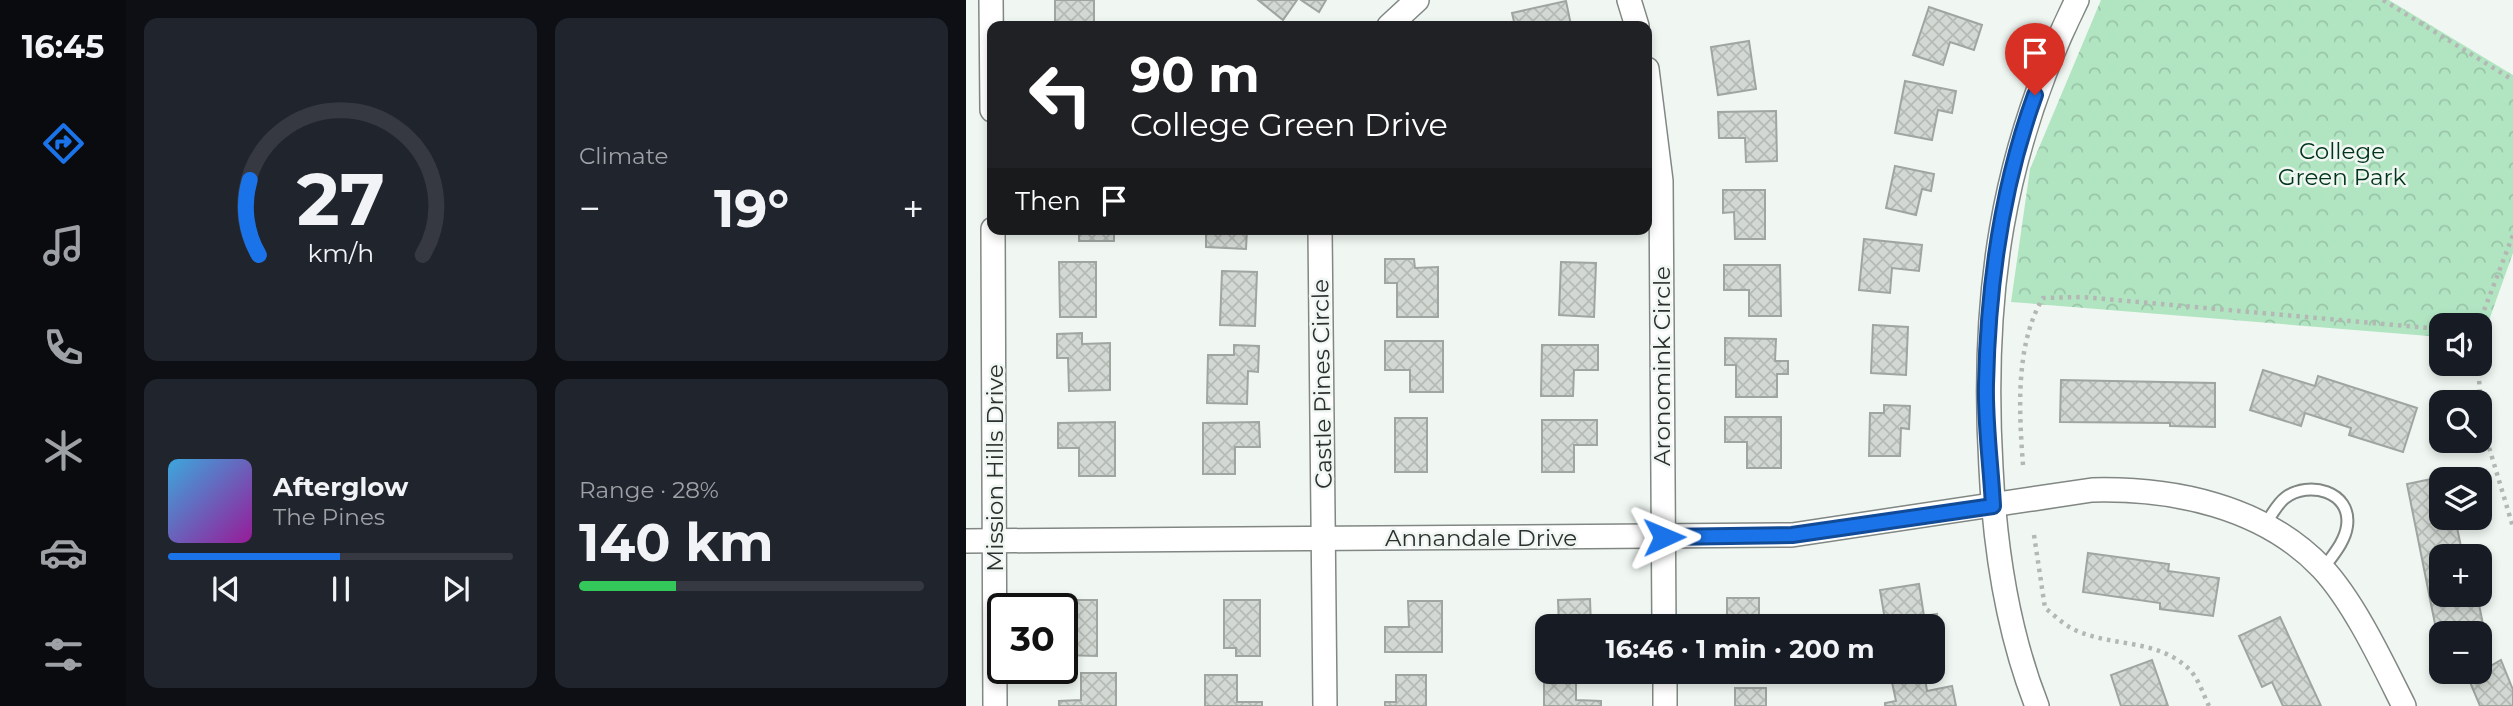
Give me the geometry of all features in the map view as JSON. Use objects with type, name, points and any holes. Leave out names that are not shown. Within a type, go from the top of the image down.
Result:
[{"type":"street","points":[[991,0],[991,21]]},
{"type":"street","points":[[1394,21],[1417,0]]},
{"type":"street","points":[[1629,0],[1635,21]]},
{"type":"street","points":[[2036,706],[2016,642],[2002,582],[1993,506],[1986,385],[1991,303],[2000,224],[2028,115],[2049,56],[2077,0]]},
{"type":"street","name":"Aronomink Circle","points":[[1652,109],[1661,181],[1664,614]]},
{"type":"street","name":"Mission Hills Drive","points":[[993,235],[995,706]]},
{"type":"street","name":"Castle Pines Circle","points":[[1320,235],[1325,706]]},
{"type":"street","name":"Annandale Drive","points":[[966,541],[1792,535],[2092,491],[2140,489],[2187,496],[2265,524]]},
{"type":"street","points":[[2265,524],[2323,569],[2367,634],[2404,706]]},
{"type":"street","points":[[1665,684],[1665,706]]},
{"type":"lane","points":[[2265,524],[2283,499],[2293,493],[2313,488],[2336,496],[2345,510],[2348,524],[2342,541],[2323,569]]},
{"type":"path","points":[[2384,0],[2513,80]]},
{"type":"path","points":[[2483,313],[2513,235]]},
{"type":"path","points":[[2023,465],[2023,373],[2028,335],[2035,311],[2043,298],[2082,297],[2429,328]]},
{"type":"path","points":[[2479,376],[2482,424],[2513,527]]},
{"type":"path","points":[[2034,535],[2045,608],[2071,628],[2105,638],[2143,644],[2169,654],[2190,670],[2209,706]]},
{"type":"green space","name":"College Green Park","points":[[2101,0],[2389,0],[2513,75],[2513,253],[2492,313],[2429,313],[2429,336],[2011,302],[2030,169]]},
{"type":"building","points":[[1055,0],[1094,0],[1094,21],[1055,21]]},
{"type":"building","points":[[1258,0],[1297,0],[1283,20]]},
{"type":"building","points":[[1301,0],[1326,0],[1319,12]]},
{"type":"building","points":[[1566,1],[1570,21],[1514,21],[1512,13]]},
{"type":"building","points":[[1929,7],[1982,25],[1974,50],[1950,42],[1943,65],[1913,55]]},
{"type":"building","points":[[1749,41],[1756,89],[1718,95],[1711,47]]},
{"type":"building","points":[[1905,81],[1956,91],[1952,113],[1938,110],[1932,140],[1895,133]]},
{"type":"building","points":[[1776,111],[1777,161],[1746,162],[1745,138],[1719,138],[1718,112]]},
{"type":"building","points":[[1895,166],[1934,174],[1931,191],[1922,189],[1916,215],[1886,208]]},
{"type":"building","points":[[1723,190],[1765,190],[1765,239],[1735,239],[1734,212],[1723,213]]},
{"type":"building","points":[[1079,235],[1114,235],[1114,241],[1079,241]]},
{"type":"building","points":[[1206,235],[1247,235],[1246,249],[1206,247]]},
{"type":"building","points":[[1864,239],[1922,245],[1919,271],[1892,268],[1890,293],[1859,290]]},
{"type":"building","points":[[1385,259],[1414,259],[1415,268],[1438,267],[1438,317],[1397,317],[1397,283],[1385,283]]},
{"type":"building","points":[[1059,262],[1096,262],[1096,317],[1060,317]]},
{"type":"building","points":[[1561,262],[1596,263],[1594,317],[1559,315]]},
{"type":"building","points":[[1724,265],[1780,265],[1781,316],[1749,316],[1749,290],[1724,290]]},
{"type":"building","points":[[1222,271],[1257,272],[1255,326],[1220,325]]},
{"type":"building","points":[[1873,325],[1908,327],[1906,375],[1871,373]]},
{"type":"building","points":[[1082,333],[1082,344],[1110,343],[1110,390],[1069,391],[1068,358],[1057,358],[1057,334]]},
{"type":"building","points":[[1725,338],[1776,339],[1775,361],[1788,361],[1788,374],[1777,374],[1777,397],[1736,397],[1736,365],[1725,365]]},
{"type":"building","points":[[1385,341],[1443,341],[1443,392],[1410,392],[1410,370],[1385,370]]},
{"type":"building","points":[[1234,345],[1259,346],[1258,372],[1248,371],[1247,404],[1207,403],[1208,355],[1234,355]]},
{"type":"building","points":[[1542,345],[1598,345],[1598,370],[1574,370],[1573,396],[1541,396]]},
{"type":"building","points":[[2263,370],[2315,386],[2318,376],[2417,408],[2403,452],[2349,435],[2351,428],[2305,413],[2301,426],[2250,410]]},
{"type":"building","points":[[2061,380],[2215,383],[2215,427],[2170,426],[2170,423],[2060,422]]},
{"type":"building","points":[[1884,405],[1910,406],[1909,429],[1901,428],[1900,456],[1869,456],[1870,413],[1884,413]]},
{"type":"building","points":[[1725,417],[1781,417],[1781,468],[1747,468],[1747,442],[1725,442]]},
{"type":"building","points":[[1395,418],[1427,418],[1427,472],[1395,472]]},
{"type":"building","points":[[1542,420],[1597,420],[1597,445],[1574,445],[1574,472],[1542,472]]},
{"type":"building","points":[[1115,422],[1115,476],[1079,476],[1079,448],[1058,448],[1058,423]]},
{"type":"building","points":[[1259,422],[1260,447],[1235,447],[1235,474],[1203,474],[1203,423]]},
{"type":"building","points":[[2429,479],[2429,530],[2458,530],[2460,544],[2429,544],[2429,594],[2407,484]]},
{"type":"building","points":[[2088,553],[2169,564],[2168,571],[2219,578],[2213,616],[2160,609],[2160,603],[2083,592]]},
{"type":"building","points":[[1919,584],[1924,614],[1884,614],[1880,590]]},
{"type":"building","points":[[1727,598],[1759,598],[1759,614],[1727,614]]},
{"type":"building","points":[[1590,599],[1591,614],[1559,614],[1558,600]]},
{"type":"building","points":[[1078,600],[1097,600],[1097,656],[1078,655]]},
{"type":"building","points":[[1224,600],[1260,600],[1260,656],[1236,656],[1236,648],[1224,648]]},
{"type":"building","points":[[1408,601],[1442,601],[1442,652],[1385,652],[1385,627],[1409,627]]},
{"type":"building","points":[[2432,607],[2479,607],[2482,621],[2434,621]]},
{"type":"building","points":[[2280,617],[2321,706],[2283,706],[2272,682],[2262,687],[2239,636]]},
{"type":"building","points":[[2152,660],[2168,706],[2121,706],[2111,675]]},
{"type":"building","points":[[2501,660],[2513,690],[2513,706],[2480,706],[2471,684],[2492,684],[2492,665]]},
{"type":"building","points":[[1081,673],[1116,673],[1116,706],[1059,706],[1059,701],[1081,700]]},
{"type":"building","points":[[1205,675],[1237,675],[1237,702],[1262,702],[1262,706],[1205,706]]},
{"type":"building","points":[[1396,675],[1426,675],[1426,706],[1385,706],[1385,702],[1396,702]]},
{"type":"building","points":[[1544,684],[1576,684],[1576,700],[1601,701],[1601,706],[1544,706]]},
{"type":"building","points":[[1892,684],[1926,684],[1927,691],[1952,686],[1956,706],[1885,706],[1885,703],[1896,701]]},
{"type":"building","points":[[1735,688],[1766,688],[1766,706],[1735,706]]},
{"type":"route","points":[[1664,537],[1792,535],[1993,506],[1986,385],[1991,303],[2000,224],[2035,95]]}]
